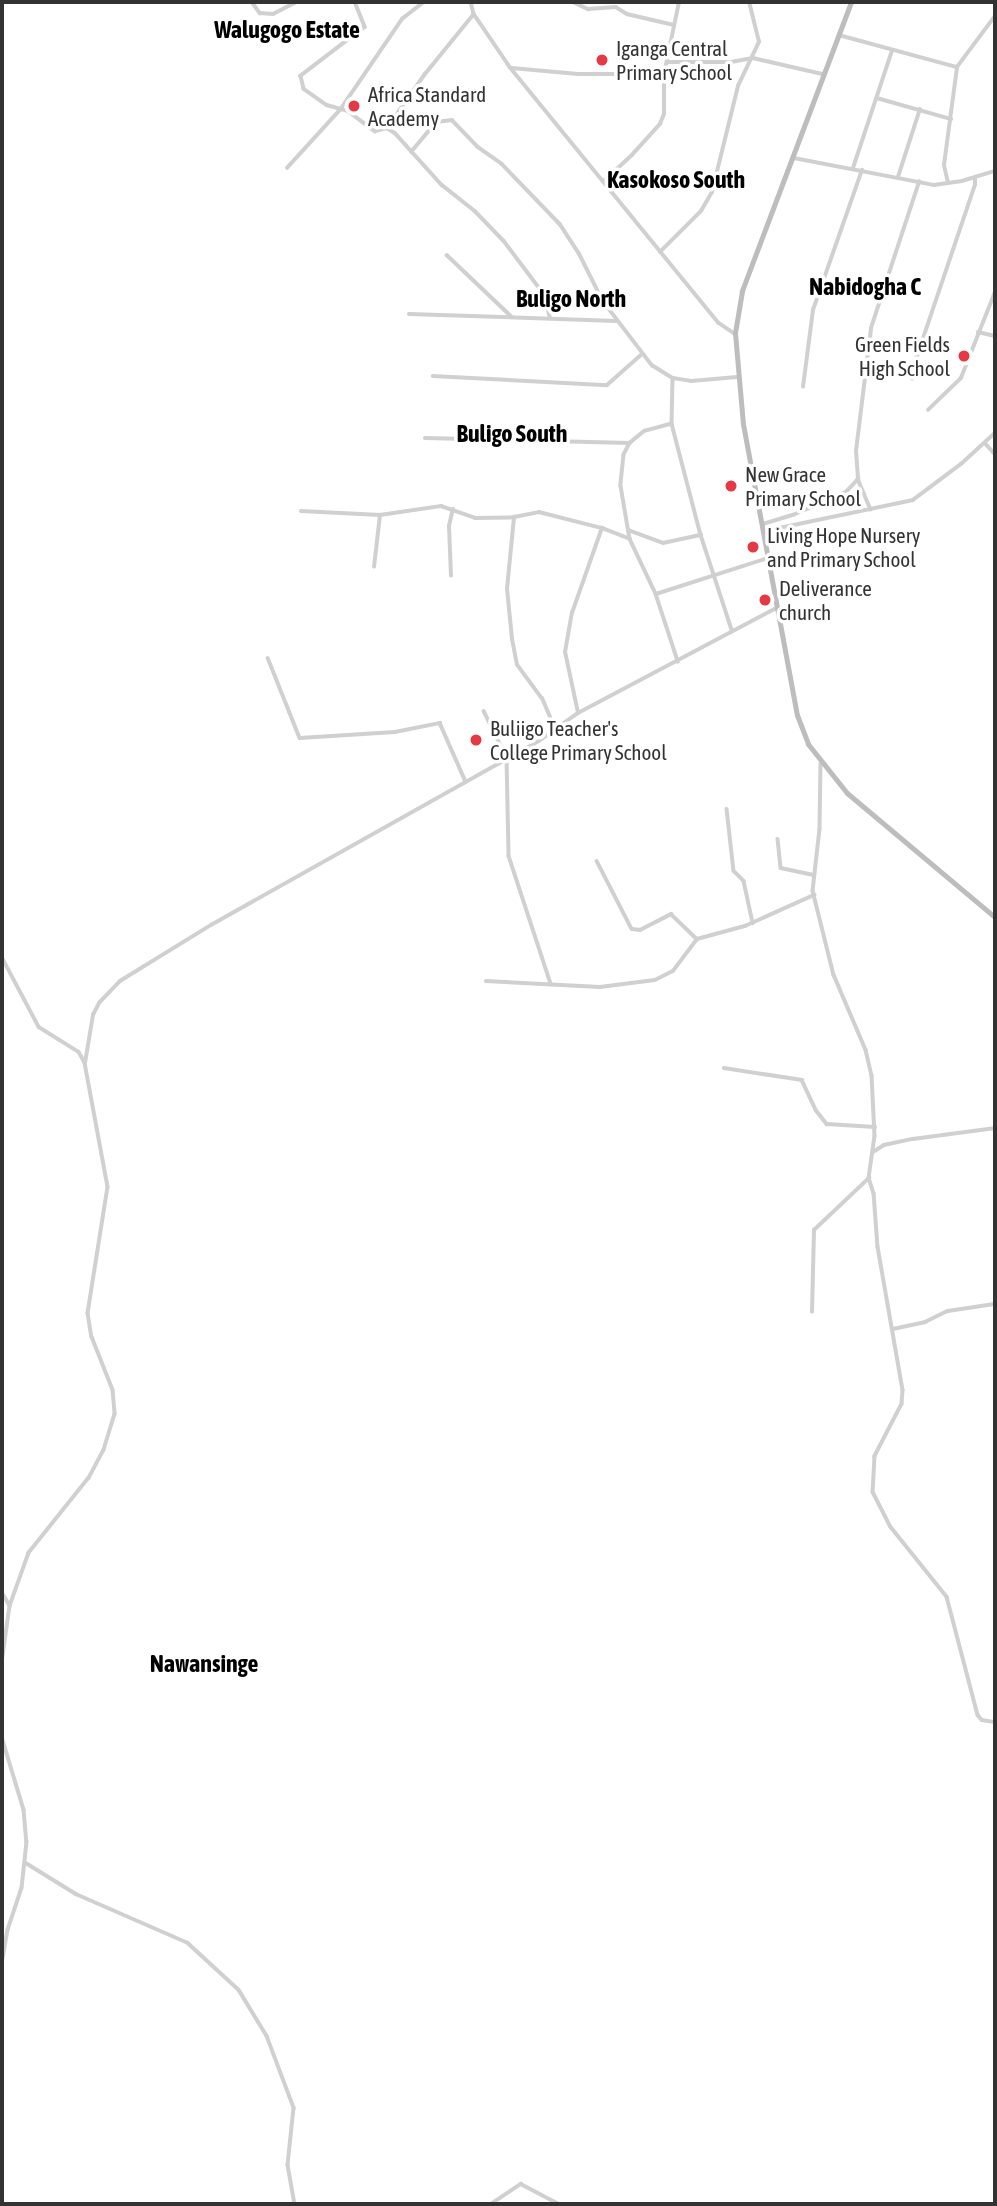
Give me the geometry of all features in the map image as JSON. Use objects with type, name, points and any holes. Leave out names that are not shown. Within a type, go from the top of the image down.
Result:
[{"type":"street","points":[[252,2],[260,13],[273,15],[297,2]]},
{"type":"street","points":[[355,2],[365,27],[301,76],[304,89],[311,96],[348,111],[375,131],[387,128],[418,82],[474,14]]},
{"type":"street","points":[[287,168],[340,110],[402,19],[424,2]]},
{"type":"street","points":[[471,2],[474,14],[510,67],[719,323],[735,334]]},
{"type":"street","points":[[573,2],[588,9],[615,7],[627,14],[674,26]]},
{"type":"street","points":[[604,181],[660,124],[665,107],[664,74],[679,2]]},
{"type":"street","points":[[660,251],[701,211],[712,192],[738,86],[752,58],[759,35],[749,2]]},
{"type":"street","points":[[851,2],[794,158],[750,266],[735,334],[737,377],[797,715],[808,744],[821,764],[847,793],[995,918]]},
{"type":"street","points":[[948,183],[944,165],[957,67],[995,16]]},
{"type":"street","points":[[839,34],[957,67]]},
{"type":"street","points":[[853,168],[892,51]]},
{"type":"street","points":[[667,62],[731,62],[752,58],[823,74]]},
{"type":"street","points":[[510,67],[578,74],[664,74]]},
{"type":"street","points":[[877,98],[951,118]]},
{"type":"street","points":[[898,177],[920,109]]},
{"type":"street","points":[[411,152],[436,122],[452,120],[560,224],[616,321],[652,365],[673,378],[691,381],[737,377]]},
{"type":"street","points":[[387,128],[504,241],[544,294],[550,317]]},
{"type":"street","points":[[794,158],[919,182],[948,183],[995,171]]},
{"type":"street","points":[[803,387],[813,310],[863,170]]},
{"type":"street","points":[[912,379],[975,186],[975,178]]},
{"type":"street","points":[[871,509],[858,479],[856,452],[872,328],[919,182]]},
{"type":"street","points":[[447,255],[513,317]]},
{"type":"street","points":[[928,410],[961,378],[995,292]]},
{"type":"street","points":[[409,314],[616,321]]},
{"type":"street","points":[[978,332],[995,336]]},
{"type":"street","points":[[433,376],[607,384],[642,354]]},
{"type":"street","points":[[673,378],[672,424],[701,535],[732,630]]},
{"type":"street","points":[[672,424],[645,431],[630,443],[624,455],[621,486],[628,530],[656,594],[678,661]]},
{"type":"street","points":[[765,531],[913,500],[995,433]]},
{"type":"street","points":[[425,438],[630,443]]},
{"type":"street","points":[[985,443],[995,454]]},
{"type":"street","points":[[763,524],[793,515],[846,492],[858,479]]},
{"type":"street","points":[[301,512],[380,515],[441,506],[475,518],[514,517],[539,512],[602,528],[631,539]]},
{"type":"street","points":[[451,576],[449,526],[453,509]]},
{"type":"street","points":[[374,567],[380,515]]},
{"type":"street","points":[[514,517],[507,589],[517,665],[542,699],[555,729]]},
{"type":"street","points":[[578,713],[567,667],[565,638],[593,546],[602,528]]},
{"type":"street","points":[[628,530],[663,542],[701,535]]},
{"type":"street","points":[[656,594],[770,558]]},
{"type":"street","points":[[85,1063],[93,1015],[99,1003],[120,981],[211,925],[466,782],[578,713],[778,607]]},
{"type":"street","points":[[268,658],[300,738],[395,732],[440,723],[466,782]]},
{"type":"street","points":[[484,711],[507,758],[509,856],[551,984]]},
{"type":"street","points":[[821,764],[820,829],[813,875],[814,895],[834,975],[870,1062],[875,1127],[869,1178],[874,1193],[878,1247],[901,1373],[902,1404],[875,1456],[873,1492],[891,1527],[947,1597],[978,1715],[982,1720],[995,1722]]},
{"type":"street","points":[[727,809],[734,871],[744,881],[753,923]]},
{"type":"street","points":[[778,839],[781,868],[813,875]]},
{"type":"street","points":[[597,861],[632,929],[640,930],[671,914],[680,919],[697,939]]},
{"type":"street","points":[[486,981],[600,987],[655,980],[673,971],[697,939],[753,923],[814,895]]},
{"type":"street","points":[[2,957],[39,1027],[79,1052],[85,1063],[108,1188],[88,1313],[92,1337],[113,1390],[116,1414],[104,1450],[89,1478],[29,1553],[10,1606],[2,1663]]},
{"type":"street","points":[[724,1068],[802,1080],[816,1110],[827,1124],[875,1127]]},
{"type":"street","points":[[873,1152],[884,1145],[913,1139],[995,1128]]},
{"type":"street","points":[[812,1312],[814,1230],[869,1178]]},
{"type":"street","points":[[893,1329],[925,1322],[948,1311],[995,1304]]},
{"type":"street","points":[[2,1592],[10,1606]]},
{"type":"street","points":[[2,1737],[24,1810],[26,1863],[2,1964]]},
{"type":"street","points":[[26,1863],[76,1894],[188,1943],[239,1990],[267,2036],[294,2108],[288,2165],[295,2204]]},
{"type":"street","points":[[491,2204],[521,2184],[559,2204]]},
{"type":"place","name":"Iganga Central Primary School","points":[[602,60]]},
{"type":"place","name":"Africa Standard Academy","points":[[354,106]]},
{"type":"place","name":"Green Fields High School","points":[[964,356]]},
{"type":"place","name":"New Grace Primary School","points":[[731,486]]},
{"type":"place","name":"Living Hope Nursery and Primary School","points":[[753,547]]},
{"type":"place","name":"Deliverance church","points":[[765,600]]},
{"type":"place","name":"Buliigo Teacher's College Primary School","points":[[476,740]]},
{"type":"district","name":"Walugogo Estate","points":[[287,30]]},
{"type":"district","name":"Kasokoso South","points":[[676,180]]},
{"type":"district","name":"Nabidogha C","points":[[865,287]]},
{"type":"district","name":"Buligo North","points":[[571,299]]},
{"type":"district","name":"Buligo South","points":[[512,434]]},
{"type":"district","name":"Nawansinge","points":[[204,1664]]}]
